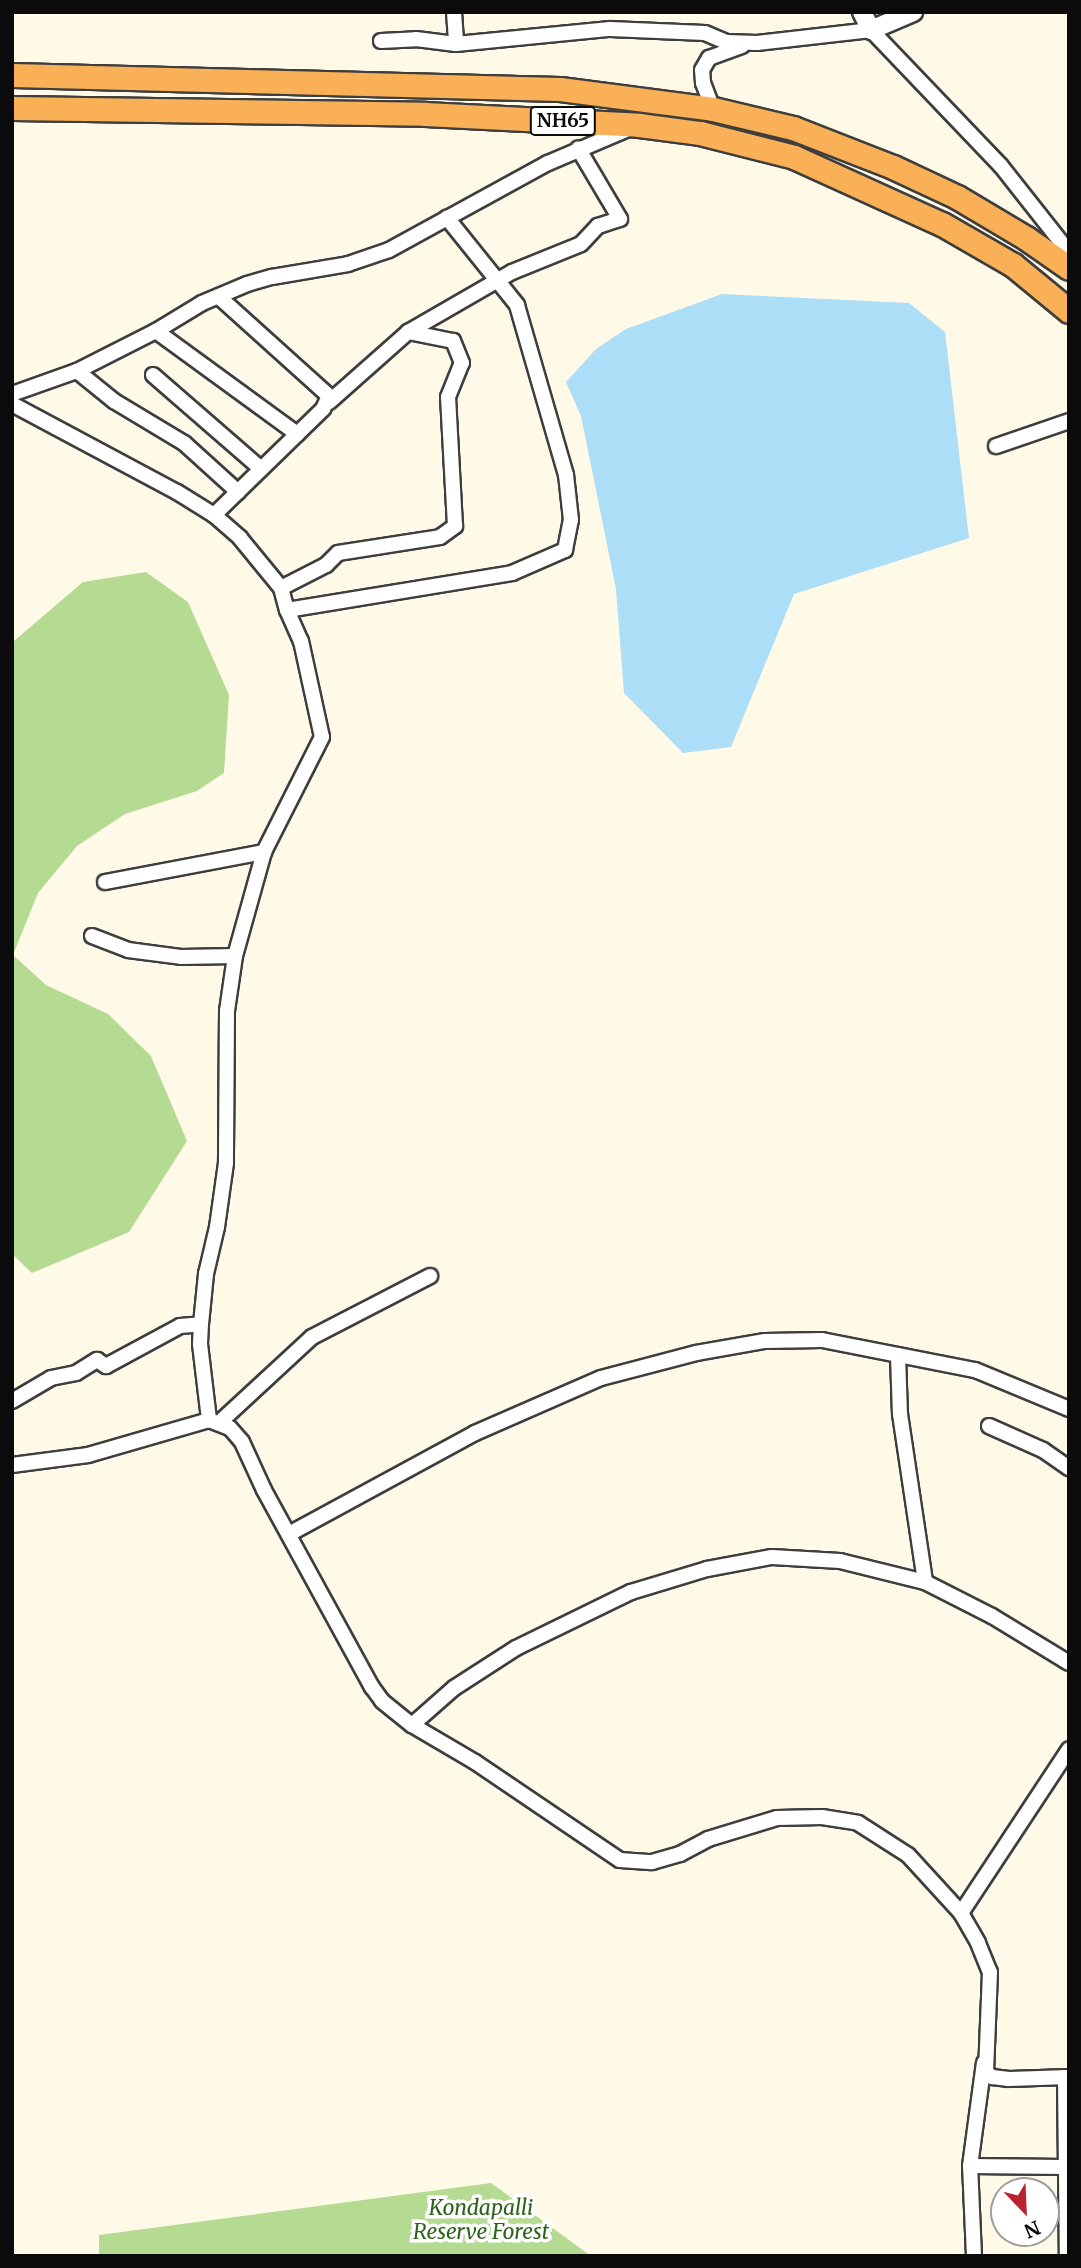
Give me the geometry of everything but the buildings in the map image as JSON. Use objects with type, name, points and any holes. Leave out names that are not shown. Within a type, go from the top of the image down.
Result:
[{"type":"highway","name":"NH65","points":[[12,75],[560,89],[713,109],[793,128],[892,167],[957,197],[1068,261]]},
{"type":"highway","name":"NH65","points":[[12,108],[425,114],[639,125],[700,133],[794,157],[942,224],[1013,265],[1069,311]]},
{"type":"street","points":[[454,12],[456,44]]},
{"type":"street","points":[[862,12],[871,30],[1001,166],[1048,221],[1068,261]]},
{"type":"street","points":[[713,109],[703,83],[702,70],[709,58],[728,49],[757,43],[871,30],[913,12]]},
{"type":"street","points":[[381,41],[416,39],[456,44],[610,30],[705,33],[726,41],[757,43]]},
{"type":"street","points":[[12,394],[77,371],[218,296],[272,277],[338,267],[389,250],[578,148],[639,125]]},
{"type":"street","points":[[214,515],[329,402],[408,332],[512,272],[581,244],[598,226],[620,219],[578,148]]},
{"type":"street","points":[[287,610],[512,573],[565,550],[571,520],[566,475],[517,305],[447,218]]},
{"type":"street","points":[[218,296],[297,369],[325,389],[329,402]]},
{"type":"street","points":[[156,331],[297,434]]},
{"type":"street","points":[[281,588],[326,565],[338,553],[440,537],[455,526],[448,397],[462,363],[453,341],[408,332]]},
{"type":"street","points":[[77,371],[114,401],[184,443],[238,492]]},
{"type":"street","points":[[153,375],[261,469]]},
{"type":"street","points":[[12,404],[164,485],[214,515],[240,538],[281,588],[287,610],[301,641],[322,737],[264,852],[235,956],[226,1011],[226,1163],[217,1227],[206,1274],[200,1344],[215,1421]]},
{"type":"street","points":[[996,446],[1069,421]]},
{"type":"street","points":[[105,882],[264,852]]},
{"type":"street","points":[[92,936],[128,950],[181,957],[235,956]]},
{"type":"street","points":[[12,1465],[88,1455],[215,1421],[312,1337],[430,1276]]},
{"type":"street","points":[[12,1401],[51,1378],[76,1373],[97,1360],[106,1366],[180,1326],[201,1324]]},
{"type":"street","points":[[289,1534],[475,1433],[601,1378],[696,1353],[765,1341],[822,1340],[975,1370],[1069,1409]]},
{"type":"street","points":[[898,1355],[900,1414],[925,1581]]},
{"type":"street","points":[[215,1421],[230,1427],[242,1442],[264,1490],[372,1686],[382,1701],[412,1725],[475,1762],[620,1860],[652,1862],[680,1854],[708,1839],[777,1818],[822,1817],[858,1823],[908,1856],[961,1913],[990,1972],[984,2063],[970,2166],[974,2256]]},
{"type":"street","points":[[989,1426],[1043,1451],[1069,1468]]},
{"type":"street","points":[[412,1725],[454,1688],[516,1648],[631,1592],[707,1569],[772,1558],[840,1561],[925,1581],[992,1616],[1069,1663]]},
{"type":"street","points":[[961,1913],[1069,1749]]},
{"type":"street","points":[[984,2063],[986,2072],[992,2077],[1067,2077],[1067,2256]]},
{"type":"street","points":[[970,2166],[1066,2167]]},
{"type":"green space","points":[[146,572],[188,602],[229,695],[224,773],[197,791],[125,814],[77,846],[38,893],[13,955],[46,985],[108,1014],[151,1056],[187,1141],[129,1232],[32,1273],[12,1254],[12,640],[83,582]]},
{"type":"green space","name":"Kondapalli Reserve Forest","points":[[491,2183],[591,2256],[99,2256],[99,2235]]},
{"type":"water","points":[[722,294],[909,303],[945,332],[969,538],[794,594],[731,747],[683,753],[624,693],[616,589],[581,416],[566,382],[596,349],[626,329]]}]
